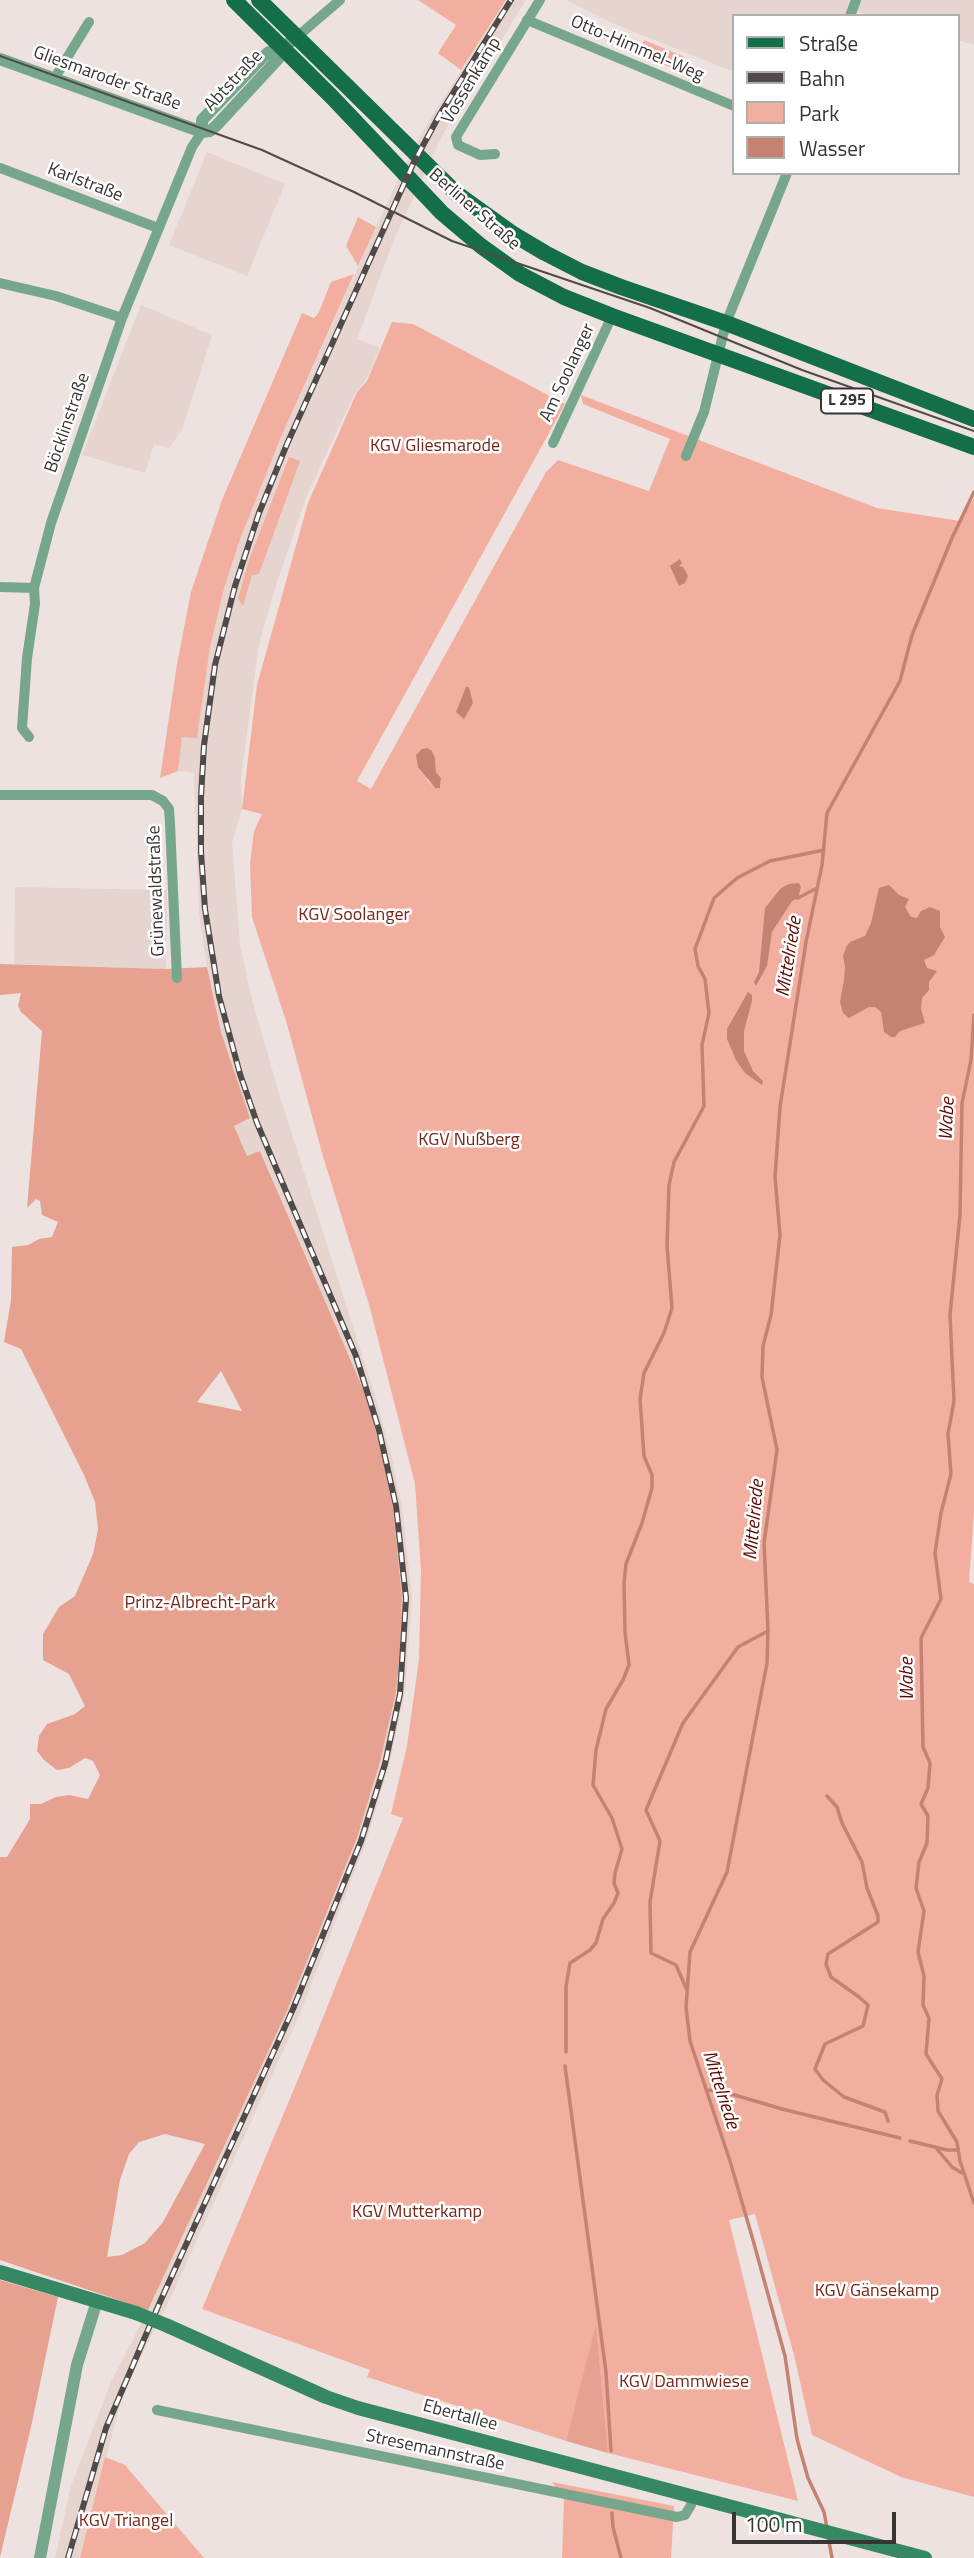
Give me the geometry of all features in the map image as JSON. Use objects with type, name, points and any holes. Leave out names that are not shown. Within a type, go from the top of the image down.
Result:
[{"type":"main road","name":"L 295","points":[[234,0],[283,48]]},
{"type":"main road","name":"L 295","points":[[259,0],[298,36]]},
{"type":"main road","name":"Berliner Straße","points":[[298,36],[433,172],[463,198],[513,234],[582,272],[726,323],[974,419]]},
{"type":"main road","name":"Berliner Straße","points":[[283,48],[423,194],[481,246],[541,286],[611,316],[974,447]]},
{"type":"main road","name":"Ebertallee","points":[[0,2272],[168,2326],[326,2397],[358,2408],[925,2558]]},
{"type":"street","name":"Abtstraße","points":[[202,132],[210,131],[216,126],[278,59],[283,48],[340,0]]},
{"type":"street","name":"Vossenkamp","points":[[495,155],[480,155],[458,145],[456,137],[540,0]]},
{"type":"street","name":"Otto-Himmel-Weg","points":[[527,20],[732,105]]},
{"type":"street","points":[[54,79],[89,22]]},
{"type":"street","name":"Gliesmaroder Straße","points":[[0,59],[202,132]]},
{"type":"street","name":"Böcklinstraße","points":[[29,737],[22,728],[23,696],[35,604],[34,588],[62,489],[122,318],[192,148],[202,132]]},
{"type":"street","name":"Karlstraße","points":[[0,168],[158,228]]},
{"type":"street","points":[[686,456],[704,412],[726,323],[786,175]]},
{"type":"street","points":[[0,284],[63,298],[122,318]]},
{"type":"street","name":"Am Soolanger","points":[[553,443],[611,316]]},
{"type":"street","points":[[0,587],[34,588]]},
{"type":"street","name":"Grünewaldstraße","points":[[0,795],[153,795],[163,801],[169,809],[177,978]]},
{"type":"street","points":[[40,2558],[77,2365],[97,2301]]},
{"type":"street","name":"Stresemannstraße","points":[[158,2410],[677,2516],[685,2515],[691,2505],[692,2496]]},
{"type":"shaded area","points":[[507,0],[526,0],[442,136],[395,237],[357,339],[380,348],[366,380],[356,391],[307,495],[276,585],[259,644],[241,778],[242,809],[232,843],[240,943],[251,996],[281,1100],[377,1402],[402,1507],[412,1597],[405,1693],[389,1765],[366,1842],[300,2014],[170,2299],[123,2393],[80,2558],[55,2558],[71,2486],[111,2382],[148,2310],[286,2013],[357,1838],[380,1762],[396,1692],[400,1649],[402,1597],[393,1508],[369,1405],[261,1151],[247,1156],[234,1126],[250,1118],[221,1032],[207,967],[199,913],[194,773],[178,771],[182,736],[197,737],[210,647],[224,589],[239,542],[281,437],[399,177],[425,127]]},
{"type":"shaded area","points":[[566,0],[974,0],[974,45],[960,41],[960,14],[732,14],[732,71],[612,23]]},
{"type":"shaded area","points":[[207,152],[285,184],[247,276],[169,245]]},
{"type":"shaded area","points":[[141,305],[212,335],[182,430],[169,448],[154,444],[145,473],[82,455]]},
{"type":"shaded area","points":[[15,887],[167,890],[166,969],[14,964]]},
{"type":"green space","points":[[418,0],[506,0],[461,70],[438,53],[456,25]]},
{"type":"green space","points":[[644,40],[685,57],[679,71],[639,54]]},
{"type":"green space","points":[[358,217],[376,227],[358,266],[346,246]]},
{"type":"green space","points":[[354,274],[281,437],[239,542],[210,647],[197,738],[182,737],[178,771],[160,778],[191,592],[222,500],[302,313],[314,318],[331,282]]},
{"type":"green space","points":[[392,322],[413,324],[565,404],[357,781],[371,789],[546,472],[558,460],[649,491],[670,439],[583,404],[581,395],[877,508],[960,521],[974,499],[974,1512],[969,1582],[974,1584],[974,2497],[901,2477],[812,2435],[794,2355],[755,2214],[729,2220],[798,2501],[608,2453],[596,2328],[566,2441],[367,2377],[370,2370],[202,2309],[403,1818],[391,1814],[407,1746],[419,1659],[421,1571],[415,1484],[370,1308],[322,1153],[287,1024],[252,917],[250,864],[254,831],[262,814],[242,809],[257,685],[308,503],[357,392],[367,381]],"holes":[[[435,758],[436,772],[441,778],[440,788],[435,788],[426,779]]]},
{"type":"green space","points":[[289,457],[300,461],[259,574],[252,575],[243,606],[238,599],[249,560]]},
{"type":"green space","name":"Prinz-Albrecht-Park","points":[[0,964],[166,969],[207,967],[221,1032],[250,1118],[234,1126],[247,1156],[260,1151],[360,1382],[369,1405],[393,1508],[402,1597],[396,1692],[380,1762],[357,1838],[286,2013],[148,2310],[0,2260],[0,1857],[7,1857],[30,1819],[30,1804],[41,1804],[69,1795],[88,1799],[100,1775],[93,1761],[85,1758],[69,1768],[57,1770],[37,1751],[39,1736],[47,1724],[75,1714],[85,1706],[69,1674],[43,1660],[43,1634],[59,1607],[75,1596],[93,1554],[98,1529],[95,1502],[84,1475],[21,1349],[4,1342],[11,1300],[12,1247],[52,1237],[58,1222],[42,1215],[40,1201],[36,1199],[27,1208],[42,1031],[21,1012],[18,1006],[21,993],[0,995]],"holes":[[[221,1371],[242,1411],[197,1402]],[[165,2134],[205,2144],[163,2222],[145,2243],[122,2255],[107,2257],[120,2180],[129,2154],[139,2142]]]},
{"type":"green space","points":[[0,2280],[58,2297],[0,2557]]},
{"type":"green space","points":[[596,2325],[608,2453],[566,2441]]},
{"type":"green space","name":"KGV Triangel","points":[[105,2457],[125,2465],[204,2558],[80,2558]]},
{"type":"green space","points":[[552,2482],[674,2506],[671,2558],[562,2558],[564,2499]]},
{"type":"water","points":[[680,559],[682,563],[679,566],[683,567],[688,576],[685,583],[679,586],[670,566]]},
{"type":"water","points":[[466,687],[469,687],[473,703],[464,719],[456,712]]},
{"type":"water","points":[[427,748],[435,758],[436,772],[441,778],[440,788],[435,788],[418,767],[416,755]]},
{"type":"water","points":[[799,883],[801,887],[798,898],[792,901],[772,932],[767,966],[756,986],[754,982],[759,972],[765,908],[781,888]]},
{"type":"water","points":[[889,885],[899,895],[909,899],[905,907],[911,917],[917,918],[921,911],[930,907],[940,911],[940,927],[945,937],[934,955],[924,960],[927,968],[937,971],[929,982],[929,990],[922,998],[921,1009],[925,1023],[900,1031],[895,1037],[884,1032],[881,1012],[875,1007],[869,1007],[849,1018],[843,1013],[840,1002],[846,947],[850,942],[865,936],[871,923],[879,888]]},
{"type":"water","points":[[748,992],[752,995],[752,1001],[744,1031],[744,1051],[753,1071],[763,1081],[762,1085],[745,1073],[727,1039],[727,1029]]},
{"type":"waterway","name":"Mittelriede","points":[[827,2528],[824,2512],[808,2478],[797,2439],[785,2356],[730,2161],[690,2041],[686,2007],[690,1952],[727,1872],[767,1663],[764,1543],[777,1450],[762,1377],[763,1346],[771,1315],[780,1235],[775,1177],[780,1107],[806,942],[822,865],[827,813],[900,681],[912,635],[974,492]]},
{"type":"waterway","points":[[566,2052],[566,1986],[570,1963],[596,1943],[603,1919],[618,1893],[614,1883],[622,1849],[612,1818],[593,1785],[596,1750],[606,1709],[629,1665],[625,1632],[626,1564],[652,1488],[652,1475],[644,1456],[640,1399],[644,1373],[664,1333],[672,1308],[667,1246],[669,1185],[674,1162],[704,1106],[702,1045],[709,1013],[705,979],[698,966],[695,949],[714,898],[737,878],[770,861],[824,850]]},
{"type":"waterway","points":[[798,898],[815,889]]},
{"type":"waterway","name":"Wabe","points":[[974,1015],[971,1060],[962,1103],[960,1215],[950,1315],[954,1401],[948,1434],[951,1474],[935,1553],[941,1599],[921,1638],[923,1747],[930,1763],[928,1788],[921,1804],[928,1816],[927,1843],[919,1862],[916,1888],[924,1911],[918,1952],[924,1976],[923,2005],[929,2018],[926,2054],[942,2079],[937,2095],[938,2111],[957,2142],[960,2161],[974,2203]]},
{"type":"waterway","points":[[686,1988],[676,1965],[651,1953],[650,1902],[660,1841],[646,1810],[683,1723],[738,1647],[768,1631]]},
{"type":"waterway","points":[[827,1796],[837,1807],[862,1862],[878,1922],[828,1954],[826,1964],[831,1977],[868,2005],[863,2026],[825,2044],[815,2069],[823,2080],[844,2097],[885,2112],[888,2121]]},
{"type":"waterway","points":[[565,2066],[606,2372],[611,2451]]},
{"type":"waterway","points":[[707,2090],[721,2091],[900,2138]]},
{"type":"waterway","points":[[910,2141],[958,2150]]},
{"type":"waterway","points":[[937,2149],[952,2167],[962,2173]]},
{"type":"waterway","points":[[612,2513],[621,2558]]},
{"type":"waterway","name":"Mittelriede","points":[[828,2536],[832,2558]]},
{"type":"tram line","points":[[0,56],[262,150],[452,241],[650,308],[802,370],[974,431]]},
{"type":"railway","points":[[68,2558],[106,2428],[293,2009],[361,1841],[385,1764],[400,1694],[406,1598],[396,1506],[379,1430],[356,1356],[257,1123],[240,1074],[219,996],[205,909],[201,852],[204,745],[215,665],[235,586],[259,513],[287,444],[413,164],[440,114],[511,0]]},
{"type":"park label","name":"KGV Gliesmarode","points":[[435,447]]},
{"type":"park label","name":"KGV Soolanger","points":[[354,916]]},
{"type":"park label","name":"KGV Nußberg","points":[[469,1141]]},
{"type":"park label","name":"KGV Mutterkamp","points":[[417,2213]]},
{"type":"park label","name":"KGV Gänsekamp","points":[[877,2292]]},
{"type":"park label","name":"KGV Dammwiese","points":[[684,2383]]}]
